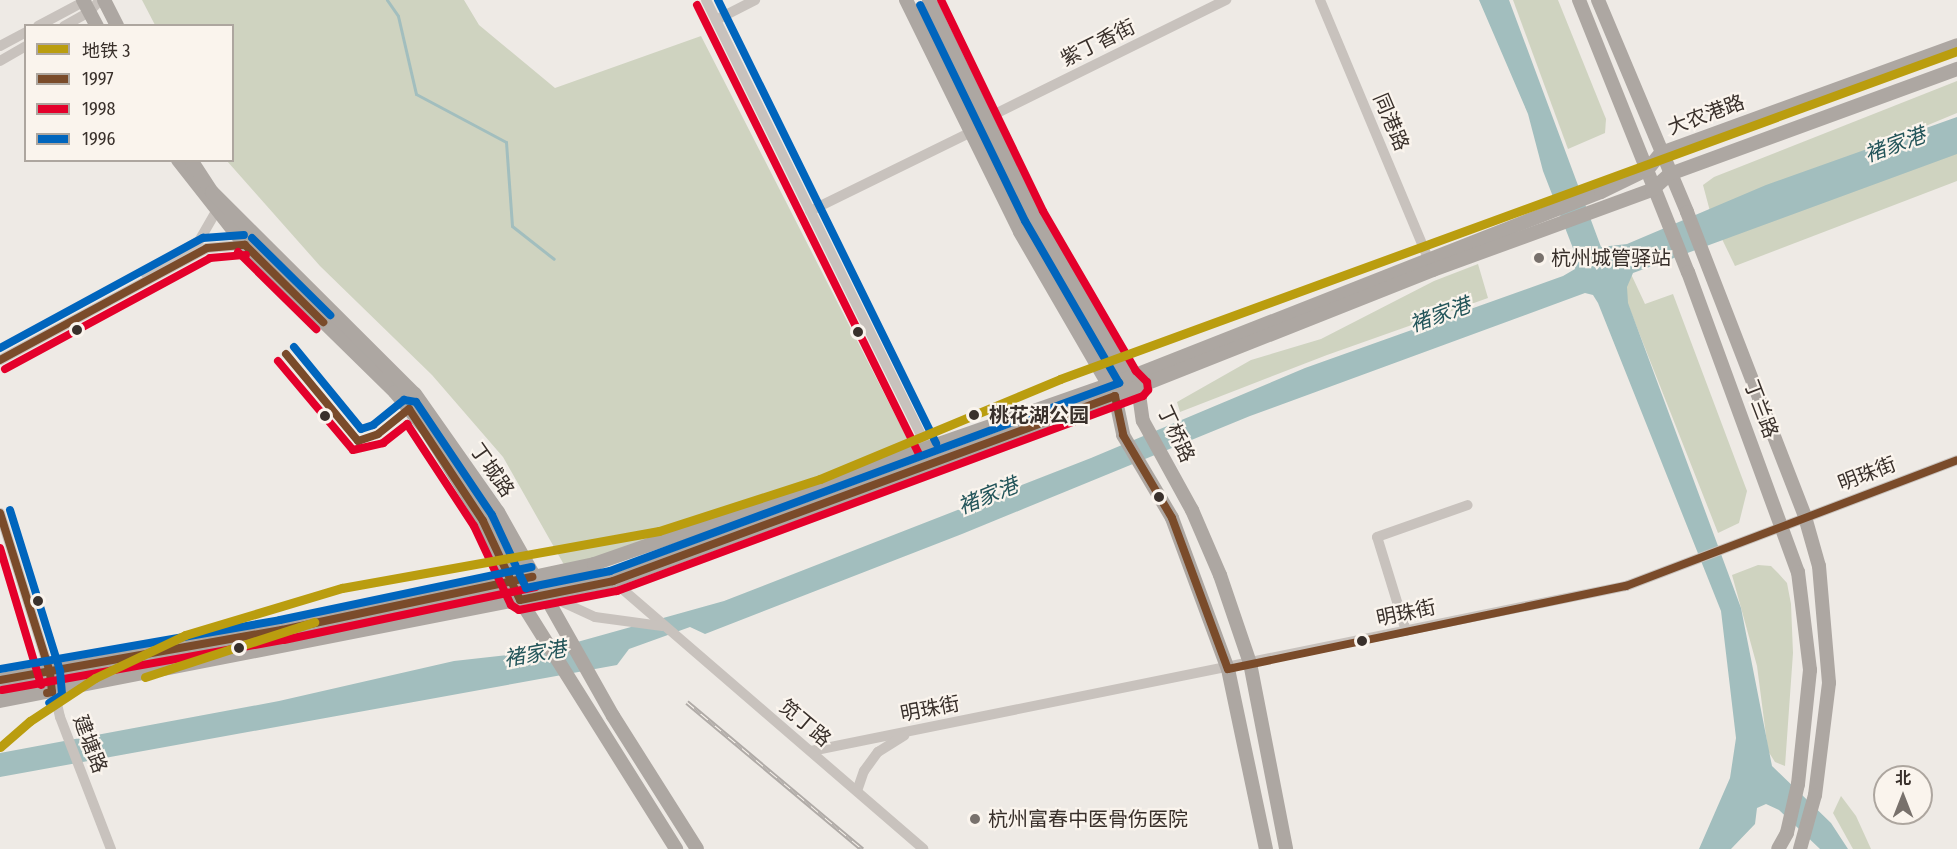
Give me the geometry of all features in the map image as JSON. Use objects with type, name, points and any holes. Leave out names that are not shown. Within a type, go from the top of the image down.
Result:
[{"type":"main road","points":[[102,0],[116,24]]},
{"type":"main road","points":[[906,0],[1020,232],[1111,390],[1124,435],[1146,471],[1180,537],[1228,669],[1266,849]]},
{"type":"main road","name":"丁桥路","points":[[929,0],[1034,216],[1133,382],[1143,421],[1167,463],[1215,564],[1250,663],[1286,849]]},
{"type":"main road","name":"丁兰路","points":[[1579,0],[1648,169],[1652,190],[1688,272],[1784,524],[1798,572],[1809,659],[1798,784],[1787,833],[1778,849]]},
{"type":"main road","name":"丁兰路","points":[[1598,0],[1687,212],[1805,517],[1819,566],[1829,683],[1815,795],[1801,848]]},
{"type":"main road","points":[[85,3],[96,24]]},
{"type":"main road","name":"大农港路","points":[[1133,382],[1428,258],[1601,192],[1648,169],[1661,153],[1957,45]]},
{"type":"main road","name":"大农港路","points":[[0,701],[613,580],[1111,390],[1433,270],[1563,225],[1652,190],[1670,174],[1957,69]]},
{"type":"main road","name":"丁城路","points":[[179,162],[245,245],[395,392],[427,431],[483,521],[509,582],[677,849]]},
{"type":"main road","name":"丁城路","points":[[192,162],[212,192],[416,394],[498,512],[613,716],[695,844]]},
{"type":"main road","name":"大农港路","points":[[0,680],[50,673],[282,630],[594,564],[927,448],[1111,390]]},
{"type":"street","points":[[42,24],[85,3],[102,0]]},
{"type":"street","points":[[706,0],[927,448]]},
{"type":"street","points":[[716,20],[755,0]]},
{"type":"street","name":"紫丁香街","points":[[987,118],[1226,0]]},
{"type":"street","name":"同港路","points":[[1320,0],[1428,258]]},
{"type":"street","points":[[66,24],[85,3]]},
{"type":"street","points":[[0,46],[24,33]]},
{"type":"street","points":[[0,61],[24,47]]},
{"type":"street","points":[[810,211],[971,132]]},
{"type":"street","points":[[100,303],[111,292],[199,241],[216,211]]},
{"type":"street","points":[[0,360],[100,303],[207,248],[245,245]]},
{"type":"street","name":"明珠街","points":[[811,751],[1228,669],[1626,586],[1957,460]]},
{"type":"street","points":[[1406,631],[1377,537],[1468,506]]},
{"type":"street","name":"建塘路","points":[[0,513],[50,673],[52,692],[60,717],[111,849]]},
{"type":"street","name":"笕丁路","points":[[613,580],[662,626],[923,849]]},
{"type":"street","points":[[542,593],[595,617],[662,626]]},
{"type":"street","points":[[857,791],[864,771],[878,752],[922,729]]},
{"type":"street","points":[[677,849],[695,844]]},
{"type":"green space","points":[[142,0],[464,0],[479,25],[555,88],[701,36],[909,442],[567,570],[503,457],[432,375],[320,266],[228,162],[234,162],[234,24],[154,24]]},
{"type":"green space","points":[[1513,0],[1558,0],[1606,119],[1605,133],[1568,149]]},
{"type":"green space","points":[[1957,81],[1957,113],[1711,215],[1703,185],[1714,177]]},
{"type":"green space","points":[[1957,143],[1957,181],[1735,266],[1721,237]]},
{"type":"green space","points":[[1478,264],[1488,298],[1327,355],[1180,412],[1177,402],[1251,360],[1321,339],[1434,281]]},
{"type":"green space","points":[[1631,274],[1645,304],[1673,294],[1747,491],[1739,523],[1718,533],[1621,287]]},
{"type":"green space","points":[[1758,565],[1771,566],[1787,583],[1791,604],[1793,653],[1785,766],[1775,762],[1768,751],[1757,666],[1732,575]]},
{"type":"green space","points":[[1841,796],[1856,816],[1871,849],[1853,849],[1833,813]]},
{"type":"water","name":"褚家港","points":[[1479,0],[1509,0],[1601,247],[1627,244],[1766,185],[1957,117],[1957,154],[1633,273],[1627,287],[1628,303],[1741,608],[1772,766],[1831,823],[1848,849],[1820,849],[1779,810],[1766,804],[1757,808],[1755,824],[1731,849],[1699,849],[1730,778],[1736,738],[1721,611],[1598,303],[1593,295],[1585,293],[1250,416],[962,534],[705,634],[690,627],[629,649],[617,665],[0,777],[0,753],[279,701],[454,661],[545,651],[724,601],[1091,458],[1305,368],[1563,276],[1575,269],[1576,256],[1543,171],[1528,114]]},
{"type":"waterway","points":[[387,0],[398,16],[416,94],[506,142],[512,226],[554,259]]},
{"type":"railway","points":[[687,702],[862,849]]},
{"type":"metro line","name":"3","points":[[0,747],[30,721],[95,678],[185,635],[342,588],[659,531],[820,479],[1060,379],[1957,51]]},
{"type":"metro line","name":"3","points":[[145,677],[314,622]]},
{"type":"transit line","name":"1996","points":[[718,0],[936,443]]},
{"type":"transit line","name":"1998","points":[[278,361],[353,450],[383,443],[407,424],[474,526],[511,605],[519,610],[617,591],[1143,396],[1148,390],[1147,382],[1136,371],[1043,211],[941,0]]},
{"type":"transit line","name":"1998","points":[[697,5],[918,453]]},
{"type":"transit line","name":"1996","points":[[294,347],[361,429],[373,425],[404,400],[416,402],[492,515],[526,588],[610,571],[1119,383],[1025,221],[920,5]]},
{"type":"transit line","name":"1996","points":[[0,348],[203,238],[244,235]]},
{"type":"transit line","name":"1996","points":[[252,238],[330,315]]},
{"type":"transit line","name":"1997","points":[[245,245],[323,322]]},
{"type":"transit line","name":"1997","points":[[0,360],[207,248],[245,245]]},
{"type":"transit line","name":"1998","points":[[238,252],[316,329]]},
{"type":"transit line","name":"1998","points":[[5,369],[210,258],[246,255]]},
{"type":"transit line","name":"1997","points":[[286,354],[358,441],[378,434],[409,409],[483,521],[520,600],[613,581],[1115,396],[1123,435],[1172,518],[1228,669],[1626,586],[1957,460]]},
{"type":"transit line","name":"1996","points":[[10,510],[60,671],[62,695],[49,703]]},
{"type":"transit line","name":"1997","points":[[0,513],[50,673],[52,692],[47,693]]},
{"type":"transit line","name":"1998","points":[[0,548],[41,685]]},
{"type":"transit line","name":"1996","points":[[0,669],[280,620],[531,567]]},
{"type":"transit line","name":"1997","points":[[0,680],[282,630],[532,577]]},
{"type":"transit line","name":"1998","points":[[2,690],[284,640],[535,587]]},
{"type":"place","name":"杭州城管驿站","points":[[1539,258]]},
{"type":"place","name":"桃花湖公园","points":[[974,415]]},
{"type":"place","name":"杭州富春中医骨伤医院","points":[[975,819]]}]
